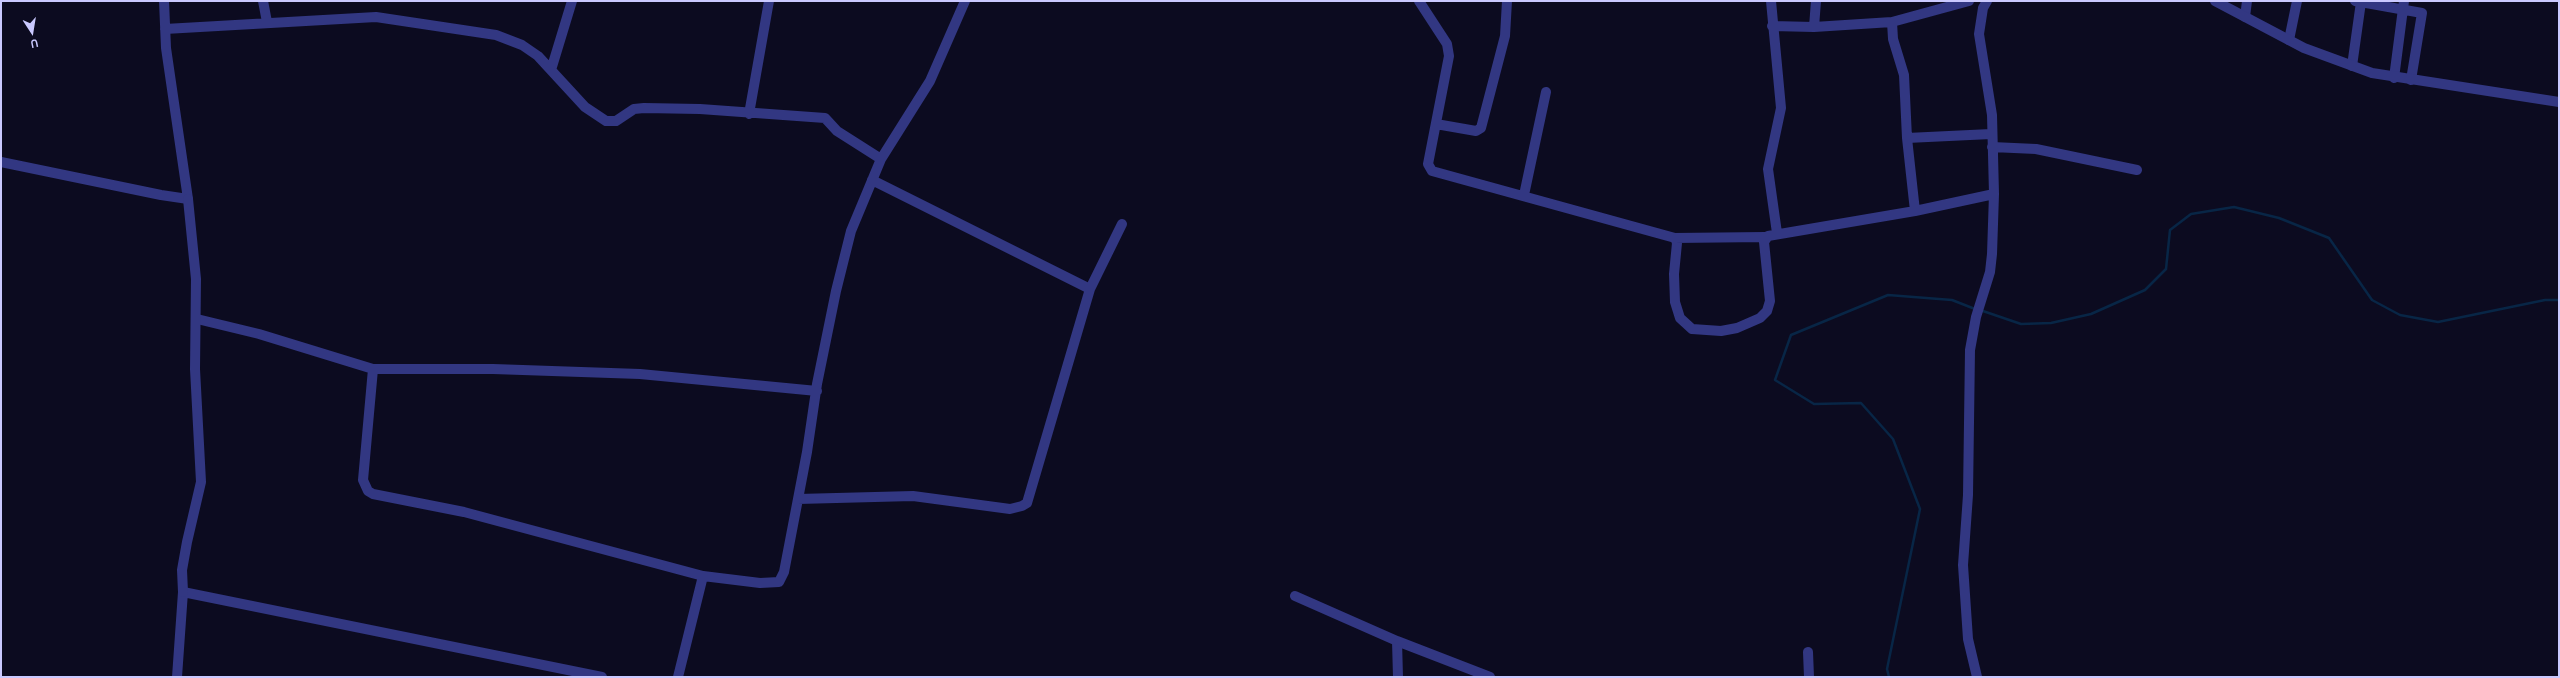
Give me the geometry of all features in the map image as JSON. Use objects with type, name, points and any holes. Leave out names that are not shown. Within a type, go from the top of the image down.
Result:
[{"type":"street","points":[[164,1],[165,29],[188,198],[196,279],[197,319],[195,370],[201,482],[182,570],[183,592],[177,677]]},
{"type":"street","points":[[263,1],[267,22]]},
{"type":"street","points":[[551,70],[572,1]]},
{"type":"street","points":[[749,114],[769,1]]},
{"type":"street","points":[[373,369],[363,473],[365,486],[368,491],[471,514],[703,576],[760,584],[779,582],[784,572],[836,291],[851,231],[881,159],[930,81],[965,1]]},
{"type":"street","points":[[1419,1],[1447,44],[1449,56],[1428,164],[1432,171],[1524,195],[1674,238],[1765,237],[1776,233],[1915,211],[1994,194]]},
{"type":"street","points":[[1436,124],[1476,131],[1481,128],[1505,36],[1507,1]]},
{"type":"street","points":[[1771,1],[1772,26],[1781,108],[1768,169],[1776,233]]},
{"type":"street","points":[[1814,27],[1816,1]]},
{"type":"street","points":[[1772,26],[1814,27],[1892,22],[1970,1]]},
{"type":"street","points":[[1977,677],[1968,639],[1963,565],[1968,495],[1970,350],[1976,317],[1983,295],[1992,254],[1994,194],[1990,96],[1979,34],[1983,8],[1988,1]]},
{"type":"street","points":[[2215,1],[2289,40],[2352,66],[2394,78],[2559,102]]},
{"type":"street","points":[[2245,17],[2247,1]]},
{"type":"street","points":[[2289,40],[2297,1]]},
{"type":"street","points":[[2352,66],[2358,2],[2404,5],[2420,12],[2423,15],[2411,80]]},
{"type":"street","points":[[2394,78],[2404,5]]},
{"type":"street","points":[[165,29],[376,17],[496,35],[522,45],[538,56],[585,107],[606,121],[616,120],[634,109],[644,108],[700,109],[749,114],[825,118],[836,131],[881,159]]},
{"type":"street","points":[[1892,22],[1893,39],[1904,75],[1907,138],[1915,211]]},
{"type":"street","points":[[1524,195],[1546,92]]},
{"type":"street","points":[[1907,138],[1991,134]]},
{"type":"street","points":[[1992,147],[2036,149],[2137,170]]},
{"type":"street","points":[[1,162],[161,195],[188,198]]},
{"type":"street","points":[[872,180],[1090,289]]},
{"type":"street","points":[[798,499],[913,496],[1010,509],[1027,503],[1090,289],[1122,224]]},
{"type":"street","points":[[1674,238],[1677,242],[1674,274],[1675,302],[1680,318],[1692,329],[1721,331],[1738,328],[1760,318],[1767,311],[1770,301],[1764,242],[1765,237]]},
{"type":"street","points":[[197,319],[259,334],[373,369],[493,369],[640,374],[817,391]]},
{"type":"street","points":[[678,677],[703,576]]},
{"type":"street","points":[[183,592],[602,677]]},
{"type":"street","points":[[1295,596],[1397,641],[1490,677]]},
{"type":"street","points":[[1397,641],[1398,677]]},
{"type":"street","points":[[1808,652],[1809,677]]},
{"type":"waterway","points":[[1980,310],[2021,324],[2051,323],[2091,314],[2145,290],[2166,269],[2170,230],[2191,214],[2234,207],[2279,218],[2329,238],[2372,300],[2400,315],[2438,322],[2545,300],[2559,300]]},
{"type":"waterway","points":[[1889,677],[1887,669],[1920,509],[1893,439],[1861,403],[1814,404],[1775,380],[1791,335],[1888,295],[1952,300],[1975,309]]}]
